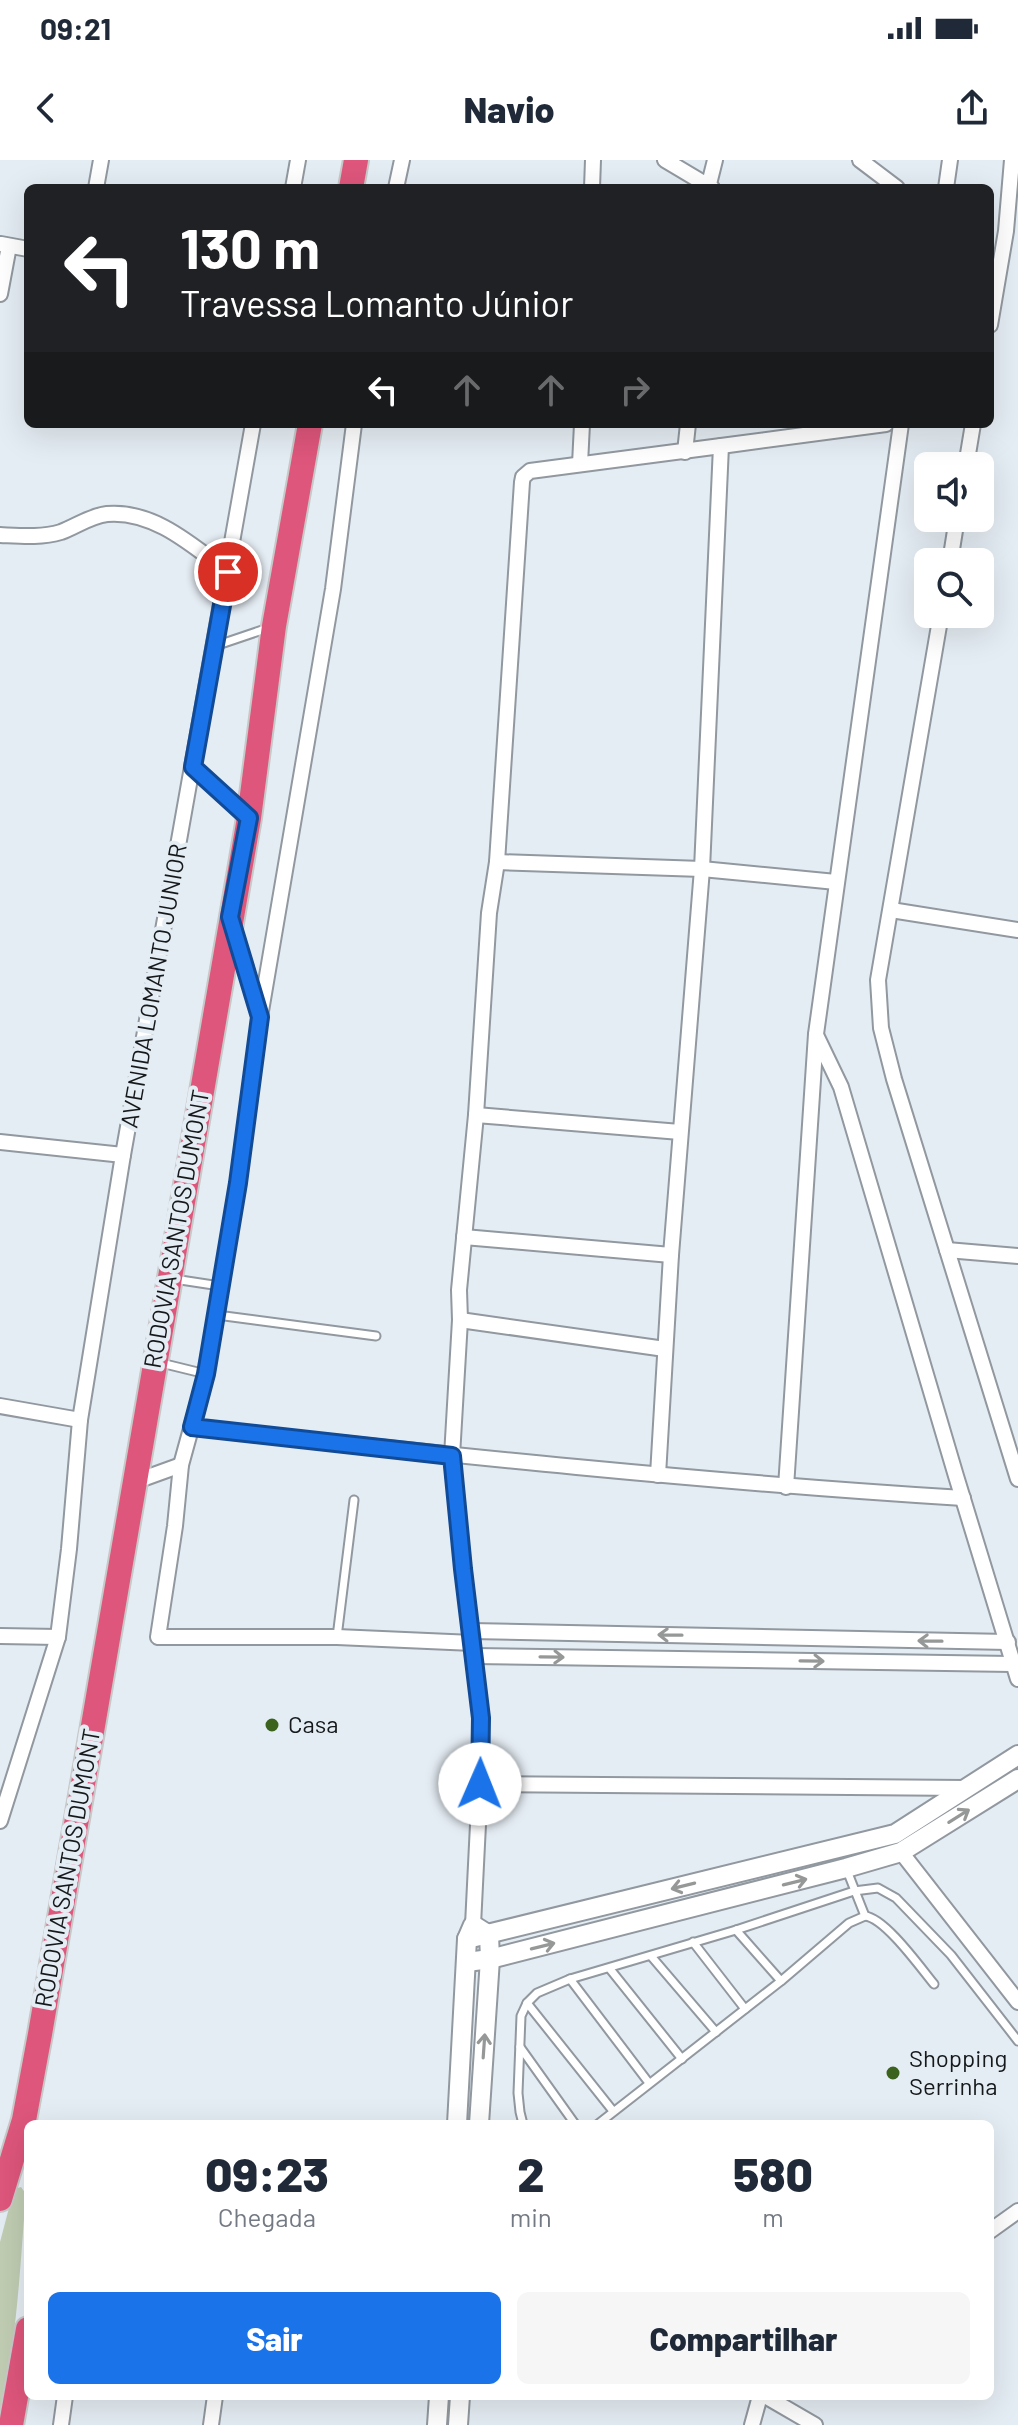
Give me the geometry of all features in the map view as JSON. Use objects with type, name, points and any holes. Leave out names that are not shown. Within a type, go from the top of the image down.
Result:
[{"type":"highway","points":[[352,184],[356,160]]},
{"type":"highway","name":"RODOVIA SANTOS DUMONT","points":[[1,2194],[24,2120],[40,2034],[249,818],[274,626],[309,428]]},
{"type":"highway","name":"RODOVIA SANTOS DUMONT","points":[[40,2034],[40,2120]]},
{"type":"highway","points":[[1,2194],[17,2176],[24,2177]]},
{"type":"highway","points":[[11,2425],[24,2352]]},
{"type":"street","points":[[97,184],[101,160]]},
{"type":"street","points":[[294,184],[298,160]]},
{"type":"street","points":[[397,184],[402,160]]},
{"type":"street","points":[[592,184],[593,160]]},
{"type":"street","points":[[665,160],[704,184]]},
{"type":"street","points":[[710,184],[715,160]]},
{"type":"street","points":[[860,160],[892,184]]},
{"type":"street","points":[[947,184],[950,160]]},
{"type":"street","points":[[994,309],[1012,236],[1012,160]]},
{"type":"street","points":[[0,294],[4,245],[24,248]]},
{"type":"street","name":"AVENIDA LOMANTO JUNIOR","points":[[1,1812],[58,1637],[80,1420],[123,1155],[252,428]]},
{"type":"street","points":[[353,428],[333,589],[260,1017],[238,1183],[206,1374],[181,1465],[158,1637],[337,1637],[1012,1664]]},
{"type":"street","points":[[580,464],[582,428]]},
{"type":"street","points":[[685,452],[688,428]]},
{"type":"street","points":[[457,2120],[467,1962],[476,1933],[481,1718],[452,1456],[459,1290],[476,1115],[489,913],[497,862],[522,482],[530,471],[856,428]]},
{"type":"street","points":[[786,1487],[816,1034],[900,428]]},
{"type":"street","points":[[968,452],[972,428]]},
{"type":"street","points":[[658,1475],[671,1255],[702,869],[721,446]]},
{"type":"street","points":[[0,535],[39,536],[63,531],[85,520],[108,514],[141,518],[174,532],[228,572]]},
{"type":"street","points":[[939,628],[878,980],[881,1028],[1018,1479]]},
{"type":"street","points":[[497,862],[702,869],[836,882]]},
{"type":"street","points":[[891,910],[1018,930]]},
{"type":"street","points":[[816,1034],[841,1087],[1018,1679]]},
{"type":"street","points":[[476,1115],[680,1132]]},
{"type":"street","points":[[0,1142],[123,1155]]},
{"type":"street","points":[[464,1237],[671,1255]]},
{"type":"street","points":[[947,1250],[1018,1256]]},
{"type":"street","points":[[460,1320],[665,1349]]},
{"type":"street","points":[[0,1406],[80,1420]]},
{"type":"street","points":[[192,1427],[452,1456],[786,1487],[963,1498]]},
{"type":"street","points":[[134,1482],[181,1465]]},
{"type":"street","points":[[0,1636],[58,1637]]},
{"type":"street","points":[[473,1643],[1008,1642]]},
{"type":"street","points":[[476,1933],[895,1834],[1018,1755]]},
{"type":"street","points":[[467,1962],[490,1959],[901,1852],[1018,1779]]},
{"type":"street","points":[[480,1784],[967,1788]]},
{"type":"street","points":[[895,1834],[901,1852],[1018,2002]]},
{"type":"street","points":[[840,1847],[846,1868]]},
{"type":"street","points":[[476,1933],[490,1959],[479,2120]]},
{"type":"street","points":[[994,2228],[1018,2211]]},
{"type":"street","points":[[61,2425],[64,2400]]},
{"type":"street","points":[[211,2425],[214,2400]]},
{"type":"street","points":[[437,2425],[439,2400]]},
{"type":"street","points":[[458,2425],[460,2400]]},
{"type":"street","points":[[752,2425],[761,2400]]},
{"type":"street","points":[[770,2400],[815,2425]]},
{"type":"lane","points":[[215,646],[274,626]]},
{"type":"lane","points":[[193,767],[249,818]]},
{"type":"lane","points":[[230,917],[260,1017]]},
{"type":"lane","points":[[169,1278],[220,1286]]},
{"type":"lane","points":[[215,1315],[376,1336]]},
{"type":"lane","points":[[155,1361],[206,1374]]},
{"type":"lane","points":[[337,1637],[354,1500]]},
{"type":"lane","points":[[846,1868],[865,1916]]},
{"type":"lane","points":[[522,2120],[518,2093],[521,2016],[527,2003],[547,1987],[854,1891],[878,1888],[896,1898],[951,1955],[1018,2041]]},
{"type":"lane","points":[[603,2120],[781,1981],[849,1923],[865,1916],[872,1917],[891,1934],[934,1984]]},
{"type":"lane","points":[[736,1930],[781,1981]]},
{"type":"lane","points":[[693,1942],[745,2009]]},
{"type":"lane","points":[[651,1956],[716,2032]]},
{"type":"lane","points":[[610,1969],[682,2059]]},
{"type":"lane","points":[[570,1979],[649,2083]]},
{"type":"lane","points":[[527,2003],[613,2111]]},
{"type":"lane","points":[[520,2047],[572,2120]]},
{"type":"green space","points":[[21,2187],[24,2191],[24,2218],[17,2304],[0,2413],[0,2242],[14,2189]]},
{"type":"place","name":"Casa","points":[[272,1725]]},
{"type":"place","name":"Shopping Serrinha","points":[[893,2073]]},
{"type":"route","points":[[228,572],[193,767],[249,818],[230,917],[260,1017],[238,1183],[206,1374],[192,1427],[452,1456],[481,1718],[480,1784]]}]
